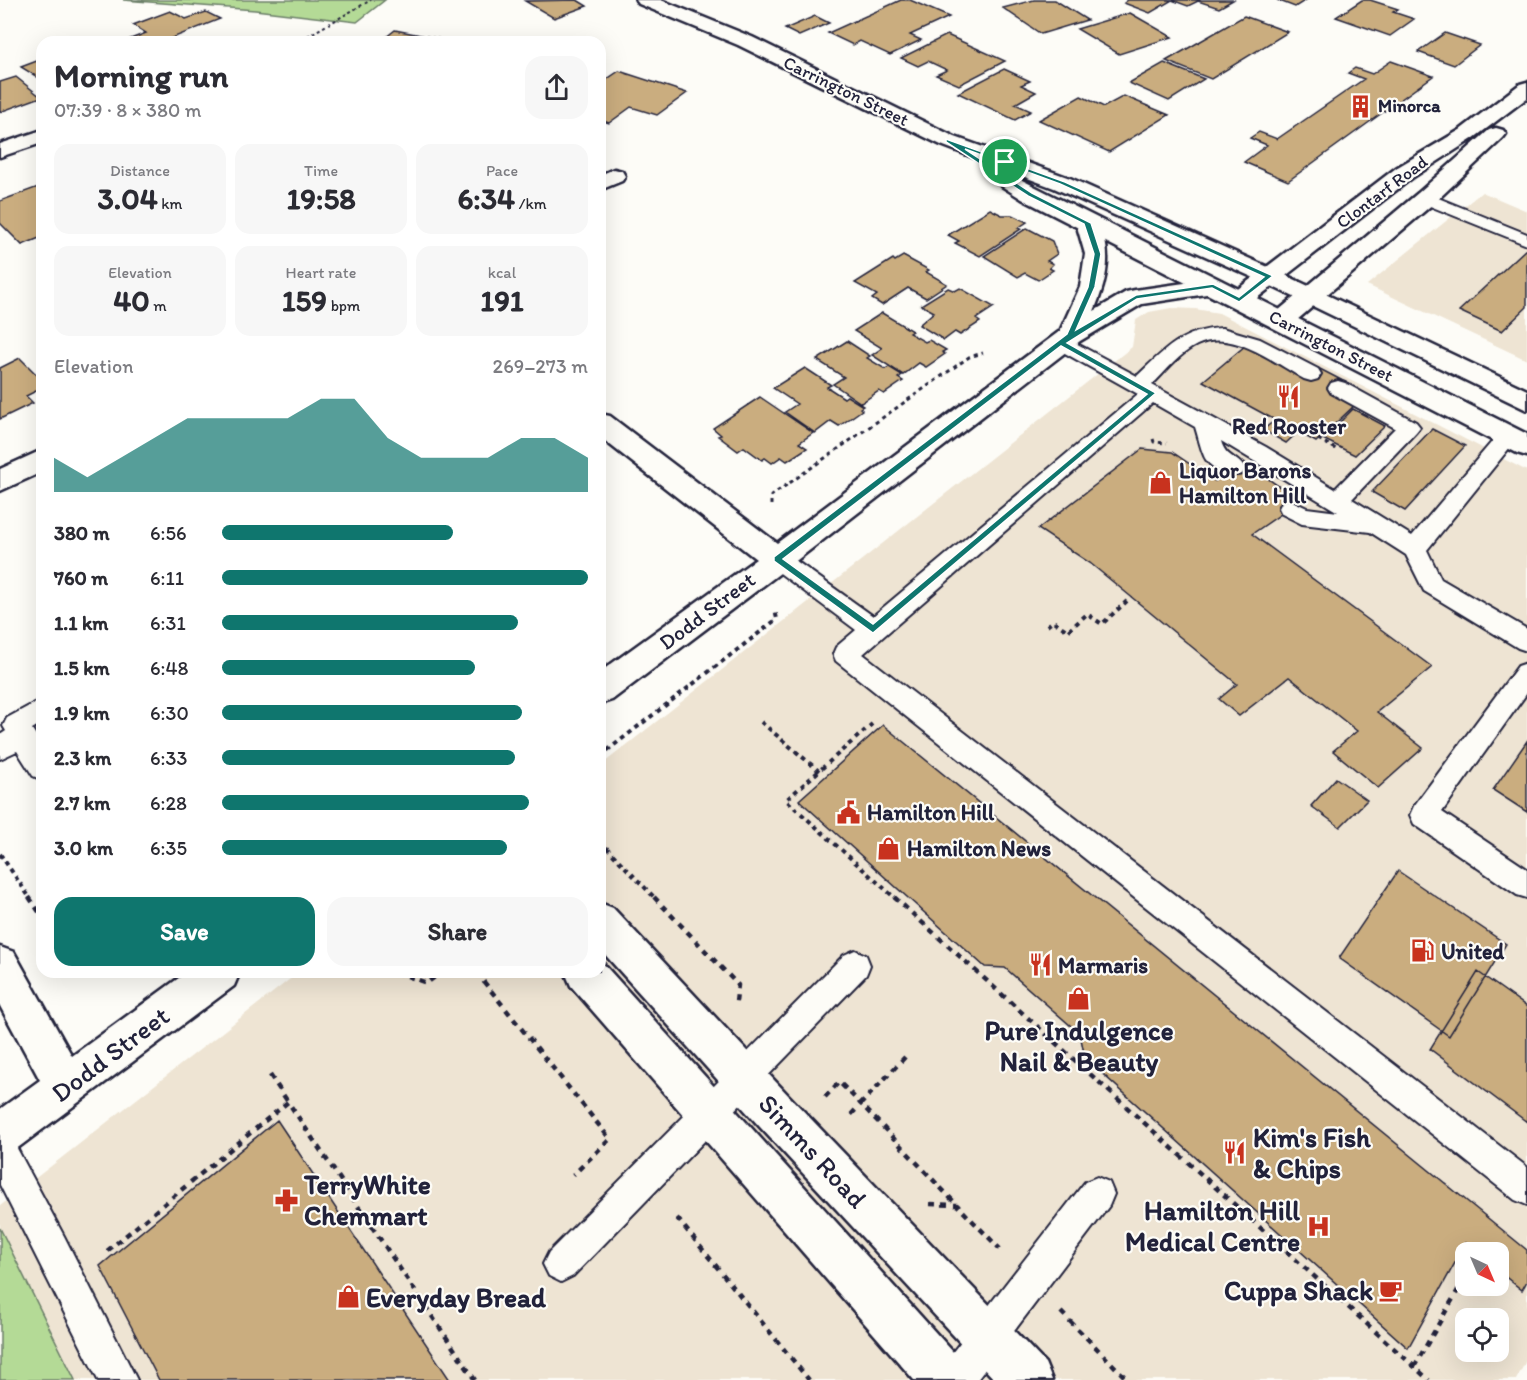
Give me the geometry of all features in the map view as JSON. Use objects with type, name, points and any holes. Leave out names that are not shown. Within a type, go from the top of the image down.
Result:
[{"type":"street","name":"Carrington Street","points":[[645,0],[745,41],[948,141],[1062,183],[1269,276],[1527,401]]},
{"type":"street","name":"Carrington Street","points":[[677,0],[745,41]]},
{"type":"street","name":"Clontarf Road","points":[[1239,300],[1404,173],[1467,134],[1527,88]]},
{"type":"street","name":"Clontarf Road","points":[[1281,321],[1426,198],[1465,159],[1527,108]]},
{"type":"street","points":[[0,151],[36,138]]},
{"type":"street","name":"Carrington Street","points":[[948,141],[1030,194],[1518,441]]},
{"type":"street","name":"Dodd Street","points":[[1066,339],[1092,287],[1097,254],[1087,223]]},
{"type":"street","name":"Dodd Street","points":[[606,686],[777,559],[1066,339],[1136,297],[1213,286]]},
{"type":"street","points":[[606,428],[777,559]]},
{"type":"street","points":[[0,481],[36,463]]},
{"type":"street","name":"Simms Road","points":[[606,928],[1028,1380]]},
{"type":"street","points":[[0,966],[66,1087]]},
{"type":"street","name":"Dodd Street","points":[[0,1135],[212,978]]},
{"type":"street","points":[[590,978],[946,1380]]},
{"type":"lane","points":[[1426,198],[1527,240]]},
{"type":"lane","points":[[1311,374],[1247,341],[1213,335],[1201,336],[1189,341],[1145,390],[845,654],[1527,1188]]},
{"type":"lane","points":[[1066,339],[1145,390],[1415,549],[1432,585],[1527,640]]},
{"type":"lane","points":[[1337,501],[1409,427],[1338,388]]},
{"type":"lane","points":[[1204,423],[1214,455],[1234,469]]},
{"type":"lane","points":[[1415,549],[1518,441]]},
{"type":"lane","points":[[1290,508],[1302,516],[1377,525]]},
{"type":"lane","points":[[777,559],[873,629]]},
{"type":"lane","points":[[1527,673],[1424,815],[1527,885]]},
{"type":"lane","points":[[36,714],[16,726],[11,742],[36,763]]},
{"type":"lane","points":[[561,1264],[855,965]]},
{"type":"lane","points":[[0,1151],[118,1380]]},
{"type":"lane","points":[[954,1380],[1097,1194]]},
{"type":"path","points":[[308,36],[371,0]]},
{"type":"path","points":[[771,514],[771,496],[969,357],[983,353],[992,347]]},
{"type":"path","points":[[606,751],[777,619],[773,601]]},
{"type":"path","points":[[1047,626],[1053,621],[1068,631],[1087,614],[1102,624],[1127,602]]},
{"type":"path","points":[[761,722],[819,771]]},
{"type":"path","points":[[872,724],[786,800],[1429,1380]]},
{"type":"path","points":[[606,847],[738,985],[736,1006]]},
{"type":"path","points":[[0,854],[36,907]]},
{"type":"path","points":[[413,978],[427,983],[433,978]]},
{"type":"path","points":[[481,978],[610,1139],[573,1175]]},
{"type":"path","points":[[840,1126],[905,1057]]},
{"type":"path","points":[[270,1075],[475,1380]]},
{"type":"path","points":[[818,1104],[839,1082],[1128,1380]]},
{"type":"path","points":[[107,1251],[288,1102]]},
{"type":"path","points":[[926,1203],[957,1204]]},
{"type":"path","points":[[677,1218],[809,1380]]},
{"type":"path","points":[[1414,1367],[1455,1295]]},
{"type":"shaded area","points":[[1482,192],[1527,211],[1527,360],[1367,285]]},
{"type":"shaded area","points":[[1171,308],[1219,313],[1527,471],[1527,1359],[1516,1380],[75,1380],[0,1228],[0,1206],[291,978],[606,978],[606,761],[1132,347],[1136,320],[1149,312]]},
{"type":"green space","points":[[123,0],[385,0],[357,22],[255,10]]},
{"type":"green space","points":[[0,1228],[75,1380],[0,1380]]},
{"type":"building","points":[[577,0],[587,6],[554,18],[525,1]]},
{"type":"building","points":[[901,0],[910,0],[949,17],[910,35],[921,40],[890,55],[860,41],[853,45],[828,33]]},
{"type":"building","points":[[1034,0],[1055,0],[1087,20],[1041,34],[1003,8]]},
{"type":"building","points":[[1128,0],[1172,0],[1150,13],[1124,3]]},
{"type":"building","points":[[1172,0],[1233,0],[1219,8],[1198,1],[1188,6]]},
{"type":"building","points":[[1277,0],[1306,0],[1295,7]]},
{"type":"building","points":[[1362,0],[1370,0],[1398,9],[1393,12],[1414,19],[1390,36],[1336,17]]},
{"type":"building","points":[[170,11],[186,19],[206,12],[220,19],[177,36],[138,36],[146,33],[133,25]]},
{"type":"building","points":[[1130,13],[1172,37],[1119,54],[1077,29]]},
{"type":"building","points":[[815,16],[829,23],[799,36],[785,29]]},
{"type":"building","points":[[1244,16],[1288,32],[1211,79],[1166,61]]},
{"type":"building","points":[[395,30],[426,36],[388,36]]},
{"type":"building","points":[[1445,33],[1480,45],[1454,65],[1418,52]]},
{"type":"building","points":[[947,35],[1005,61],[959,85],[936,75],[947,70],[928,61],[918,66],[901,58]]},
{"type":"building","points":[[36,61],[36,76],[21,67]]},
{"type":"building","name":"Minorca","points":[[1391,61],[1433,76],[1288,181],[1244,162],[1267,145],[1250,138],[1259,132],[1277,139],[1364,79],[1348,73],[1355,68],[1372,74]]},
{"type":"building","points":[[1164,63],[1204,79],[1169,101],[1129,83]]},
{"type":"building","points":[[1004,69],[1030,81],[1021,85],[1036,92],[1015,104],[1031,111],[1015,120],[958,93]]},
{"type":"building","points":[[619,71],[687,93],[657,115],[631,107],[609,123],[606,122],[606,80]]},
{"type":"building","points":[[16,77],[36,93],[36,99],[0,112],[0,82]]},
{"type":"building","points":[[1081,96],[1104,107],[1124,96],[1169,115],[1109,152],[1039,120]]},
{"type":"building","points":[[36,188],[36,239],[22,245],[0,223],[0,201]]},
{"type":"building","points":[[990,209],[1027,222],[1018,228],[1021,229],[980,256],[955,243],[959,241],[948,235]]},
{"type":"building","points":[[1027,228],[1052,241],[1057,254],[1047,261],[1053,264],[1049,268],[1053,270],[1038,280],[1025,273],[1018,277],[984,256]]},
{"type":"building","points":[[1525,250],[1527,251],[1527,307],[1502,331],[1459,311]]},
{"type":"building","points":[[903,256],[929,270],[926,272],[947,284],[926,298],[908,288],[882,305],[872,299],[877,295],[855,283],[893,259],[895,261]]},
{"type":"building","points":[[948,288],[955,291],[960,288],[994,307],[976,319],[980,322],[960,335],[955,332],[944,340],[919,325],[934,312],[921,305]]},
{"type":"building","points":[[882,313],[912,331],[909,333],[925,342],[929,340],[946,350],[942,352],[945,354],[926,367],[919,363],[903,375],[872,355],[882,348],[854,331]]},
{"type":"building","points":[[847,341],[870,356],[867,358],[885,369],[889,367],[902,375],[898,378],[903,381],[884,394],[879,391],[861,403],[833,384],[844,377],[817,360]]},
{"type":"building","name":"Red Rooster","points":[[1245,346],[1307,378],[1318,368],[1345,382],[1335,391],[1357,403],[1316,442],[1298,432],[1286,443],[1263,430],[1275,420],[1203,381]]},
{"type":"building","points":[[20,358],[36,374],[36,391],[26,396],[33,403],[0,419],[0,368]]},
{"type":"building","points":[[805,368],[831,385],[827,387],[863,406],[860,408],[862,410],[839,426],[831,421],[815,433],[785,412],[797,404],[773,388]]},
{"type":"building","points":[[760,397],[813,433],[799,443],[807,448],[787,461],[781,457],[772,463],[765,458],[762,460],[744,447],[738,451],[718,436],[721,435],[713,428]]},
{"type":"building","points":[[1353,409],[1385,426],[1355,455],[1323,439]]},
{"type":"building","points":[[1432,429],[1465,446],[1405,511],[1372,492]]},
{"type":"building","points":[[1142,449],[1172,452],[1215,481],[1244,462],[1300,501],[1252,534],[1432,667],[1377,712],[1423,748],[1378,788],[1333,751],[1357,731],[1289,677],[1239,716],[1219,699],[1237,684],[1090,563],[1038,529]]},
{"type":"building","points":[[883,725],[1527,1250],[1527,1281],[1522,1290],[1509,1280],[1509,1242],[1455,1242],[1455,1263],[1408,1348],[1085,1058],[1080,1034],[1005,968],[985,967],[799,800]]},
{"type":"building","points":[[1527,741],[1527,812],[1493,790]]},
{"type":"building","points":[[1336,778],[1367,800],[1340,827],[1311,806]]},
{"type":"building","name":"United","points":[[1398,871],[1506,944],[1449,1036],[1339,958]]},
{"type":"building","points":[[1478,972],[1527,1007],[1527,1122],[1430,1049]]},
{"type":"building","points":[[277,1120],[450,1380],[159,1380],[100,1266]]},
{"type":"place","name":"Minorca","points":[[1360,106]]},
{"type":"place","name":"Red Rooster","points":[[1289,397]]},
{"type":"place","name":"Liquor Barons Hamilton Hill","points":[[1161,483]]},
{"type":"place","name":"Hamilton Hill","points":[[849,812]]},
{"type":"place","name":"Hamilton News","points":[[889,848]]},
{"type":"place","name":"United","points":[[1423,951]]},
{"type":"place","name":"Marmaris","points":[[1040,965]]},
{"type":"place","name":"Pure Indulgence Nail & Beauty","points":[[1079,998]]},
{"type":"place","name":"Kim's Fish & Chips","points":[[1235,1153]]},
{"type":"place","name":"TerryWhite Chemmart","points":[[286,1200]]},
{"type":"place","name":"Hamilton Hill Medical Centre","points":[[1318,1226]]},
{"type":"place","name":"Cuppa Shack","points":[[1391,1290]]},
{"type":"place","name":"Everyday Bread","points":[[348,1297]]},
{"type":"route","points":[[948,141],[1005,162],[1062,183],[1269,276],[1239,300],[1213,286],[1136,297],[1061,343],[1152,393],[873,629],[777,559],[1071,335],[1092,287],[1097,254],[1087,223],[1030,194],[948,141]]}]
